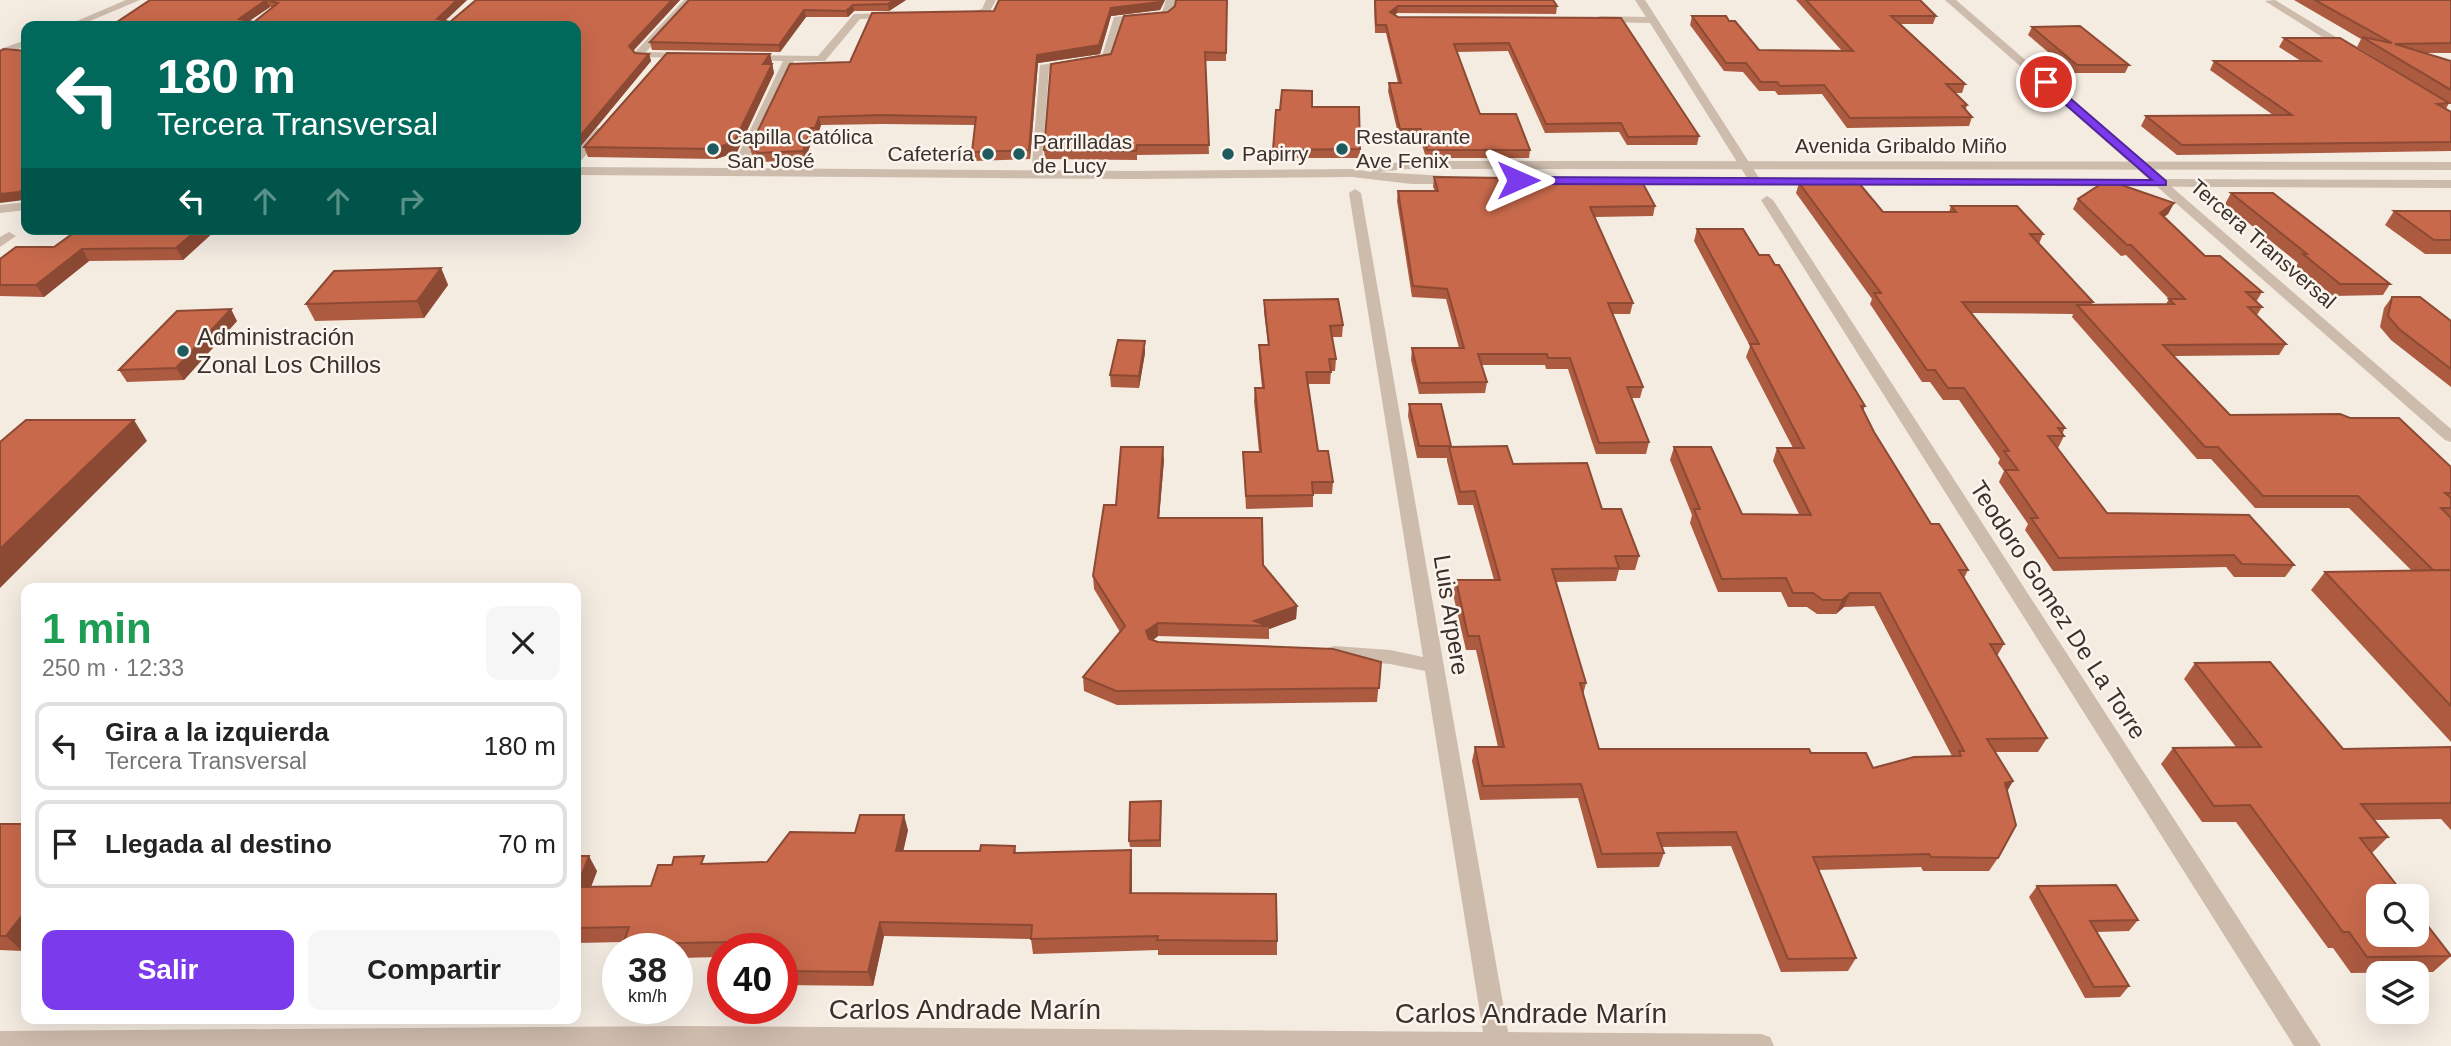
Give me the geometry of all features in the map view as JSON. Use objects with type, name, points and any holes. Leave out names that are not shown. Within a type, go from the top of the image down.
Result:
[{"type":"street","points":[[83,21],[135,0]]},
{"type":"street","points":[[108,11],[150,0]]},
{"type":"street","points":[[689,0],[638,55],[707,57]]},
{"type":"street","points":[[950,16],[982,13],[986,11],[990,0]]},
{"type":"street","points":[[1035,174],[1044,67],[1107,58],[1118,19],[1165,15],[1169,12],[1171,0]]},
{"type":"street","points":[[1640,0],[1755,181]]},
{"type":"street","name":"Tercera Transversal","points":[[1950,0],[2451,437]]},
{"type":"street","points":[[2270,1],[2360,57]]},
{"type":"street","points":[[734,57],[821,58],[857,16],[910,16]]},
{"type":"street","points":[[1585,19],[1652,20]]},
{"type":"street","points":[[0,53],[21,45]]},
{"type":"street","points":[[656,66],[665,56]]},
{"type":"street","points":[[736,172],[790,58]]},
{"type":"street","points":[[581,153],[611,117]]},
{"type":"street","name":"Avenida Gribaldo Miño","points":[[1352,173],[1409,165],[2451,166]]},
{"type":"street","name":"Avenida Gribaldo Miño","points":[[581,171],[1352,173],[1412,180],[1467,180]]},
{"type":"street","name":"Avenida Gribaldo Miño","points":[[1604,181],[2451,184]]},
{"type":"street","name":"Luis Arpere","points":[[1355,193],[1498,1045]]},
{"type":"street","name":"Teodoro Gomez De La Torre","points":[[1767,200],[2308,1046]]},
{"type":"street","points":[[0,209],[21,207]]},
{"type":"street","points":[[1312,651],[1390,657],[1434,666]]},
{"type":"street","name":"Carlos Andrade Marín","points":[[0,1043],[681,1042],[1761,1046]]},
{"type":"building","points":[[150,0],[266,0],[239,19],[249,21],[118,21]]},
{"type":"building","points":[[266,0],[457,0],[437,19],[446,21],[255,21],[278,3]]},
{"type":"building","points":[[476,0],[672,0],[629,46],[635,53],[649,54],[581,135],[581,21],[451,21]]},
{"type":"building","points":[[689,0],[894,0],[888,4],[853,5],[846,11],[804,10],[779,45],[650,42]]},
{"type":"building","points":[[999,0],[1161,0],[1111,8],[1099,45],[1037,55],[1029,150],[972,152],[976,117],[881,115],[819,117],[815,128],[811,128],[803,151],[759,153],[750,147],[790,64],[850,62],[872,13],[994,11]]},
{"type":"building","points":[[1176,0],[1227,0],[1226,53],[1205,52],[1209,145],[1137,145],[1136,151],[1044,150],[1051,64],[1111,54],[1124,16],[1168,12],[1175,6]]},
{"type":"building","points":[[1375,0],[1553,0],[1557,6],[1398,6],[1390,12],[1398,17],[1621,18],[1699,136],[1628,137],[1621,123],[1546,124],[1509,43],[1454,44],[1480,114],[1516,114],[1530,150],[1427,150],[1421,129],[1400,129],[1389,83],[1401,83],[1386,25],[1376,25]]},
{"type":"building","points":[[1806,0],[1920,0],[1936,16],[1891,16],[1965,84],[1946,84],[1967,105],[1962,106],[1972,117],[1850,118],[1824,85],[1780,86],[1777,82],[1761,82],[1746,63],[1726,63],[1692,16],[1726,16],[1729,21],[1735,21],[1759,50],[1853,51]]},
{"type":"building","points":[[2315,0],[2451,0],[2451,43],[2395,44],[2451,61],[2451,90],[2362,37],[2392,43]]},
{"type":"building","points":[[2080,26],[2129,65],[2077,65],[2032,27]]},
{"type":"building","points":[[2284,38],[2340,38],[2449,103],[2437,104],[2451,112],[2451,142],[2182,145],[2146,116],[2292,115],[2214,61],[2320,61]]},
{"type":"building","points":[[0,51],[21,51],[21,191],[0,194]]},
{"type":"building","points":[[667,53],[770,54],[763,64],[772,64],[734,142],[713,149],[584,147]]},
{"type":"building","points":[[1282,90],[1312,91],[1312,107],[1359,107],[1360,149],[1273,150],[1276,110],[1280,110]]},
{"type":"building","points":[[1434,177],[1641,180],[1655,206],[1590,207],[1633,303],[1608,303],[1643,387],[1627,387],[1649,442],[1599,443],[1570,358],[1548,358],[1547,354],[1478,354],[1487,382],[1420,383],[1412,348],[1464,348],[1447,289],[1413,286],[1398,191],[1438,191]]},
{"type":"building","points":[[2107,180],[2174,203],[2160,213],[2205,256],[2220,256],[2262,292],[2246,292],[2262,307],[2248,307],[2286,344],[2163,345],[2230,415],[2340,414],[2350,418],[2399,418],[2451,467],[2451,493],[2445,493],[2451,498],[2451,508],[2441,508],[2451,518],[2451,570],[2433,570],[2358,496],[2263,496],[2218,447],[2205,447],[2077,305],[2174,304],[2169,299],[2185,299],[2131,245],[2127,245],[2078,199]]},
{"type":"building","points":[[1858,182],[1883,212],[1956,212],[1951,206],[2017,206],[2043,234],[2030,234],[2093,302],[1962,302],[2065,428],[2058,428],[2064,436],[2048,436],[2107,513],[2249,515],[2294,565],[2242,564],[2234,555],[2059,558],[2031,518],[2038,518],[2005,470],[2018,470],[2004,451],[2009,451],[1964,388],[1948,388],[1935,370],[1927,370],[1874,293],[1881,293],[1799,183]]},
{"type":"building","points":[[2231,193],[2273,193],[2390,284],[2340,284]]},
{"type":"building","points":[[2394,211],[2451,211],[2451,240],[2434,240]]},
{"type":"building","points":[[1697,229],[1743,229],[1759,255],[1769,255],[1775,265],[1779,265],[1865,406],[1861,406],[1874,432],[1931,524],[1939,524],[1968,570],[1959,570],[2004,644],[1990,644],[2047,738],[1987,739],[2013,781],[2005,783],[2016,825],[1998,858],[1931,857],[1929,854],[1813,857],[1856,958],[1788,959],[1736,832],[1657,833],[1664,853],[1602,854],[1581,784],[1483,786],[1475,747],[1504,747],[1479,636],[1468,636],[1456,580],[1500,580],[1475,491],[1460,492],[1449,447],[1507,446],[1513,464],[1587,463],[1602,509],[1621,509],[1639,556],[1615,556],[1619,568],[1552,569],[1586,683],[1580,683],[1599,749],[1809,749],[1811,753],[1866,753],[1873,768],[1914,757],[1961,756],[1959,751],[1964,751],[1880,593],[1850,593],[1842,600],[1823,600],[1813,593],[1793,593],[1786,578],[1722,579],[1694,509],[1700,509],[1674,447],[1711,447],[1742,514],[1811,515],[1777,448],[1804,448],[1750,344],[1759,344]]},
{"type":"building","points":[[71,235],[191,235],[176,248],[82,249],[36,285],[0,285],[0,259],[16,247],[54,247]]},
{"type":"building","points":[[441,268],[417,301],[306,304],[334,271]]},
{"type":"building","points":[[2392,297],[2420,297],[2451,321],[2451,369],[2399,329],[2388,316]]},
{"type":"building","points":[[1338,299],[1343,325],[1330,326],[1336,359],[1329,359],[1331,372],[1306,372],[1318,451],[1328,451],[1333,482],[1312,482],[1313,495],[1246,496],[1243,452],[1261,452],[1255,388],[1264,388],[1259,345],[1269,345],[1264,300]]},
{"type":"building","points":[[231,309],[176,368],[119,370],[177,311]]},
{"type":"building","points":[[1118,340],[1145,341],[1139,376],[1110,375]]},
{"type":"building","points":[[1409,404],[1441,404],[1451,446],[1419,446]]},
{"type":"building","points":[[26,420],[134,420],[0,549],[0,442]]},
{"type":"building","points":[[1121,447],[1163,447],[1158,518],[1262,518],[1263,565],[1297,606],[1254,621],[1269,626],[1158,623],[1146,631],[1149,639],[1158,642],[1333,649],[1381,662],[1379,688],[1116,691],[1083,677],[1125,626],[1093,576],[1104,505],[1116,505]]},
{"type":"building","points":[[2451,570],[2451,706],[2325,572]]},
{"type":"building","points":[[2270,662],[2343,749],[2451,747],[2451,803],[2361,804],[2388,837],[2360,838],[2396,884],[2366,884],[2366,947],[2429,947],[2429,928],[2451,956],[2367,957],[2349,932],[2343,932],[2250,805],[2214,806],[2173,748],[2261,747],[2195,663]]},
{"type":"building","points":[[1161,801],[1160,840],[1129,841],[1130,802]]},
{"type":"building","points":[[860,815],[904,815],[896,851],[980,851],[981,845],[1015,846],[1014,853],[1131,850],[1130,893],[1276,894],[1277,941],[1157,940],[1158,936],[1031,939],[1032,925],[880,922],[868,972],[798,971],[798,933],[707,933],[707,942],[693,943],[693,933],[627,933],[629,927],[581,928],[581,887],[651,886],[658,865],[672,865],[674,857],[704,856],[701,864],[767,862],[790,832],[855,833]]},
{"type":"building","points":[[0,824],[21,824],[21,916],[6,936],[0,936]]},
{"type":"building","points":[[581,856],[589,856],[581,877]]},
{"type":"building","points":[[2116,885],[2138,920],[2090,921],[2129,986],[2094,987],[2037,886]]},
{"type":"place","name":"Capilla Católica San José","points":[[713,149]]},
{"type":"place","name":"Restaurante Ave Fenix","points":[[1342,149]]},
{"type":"place","name":"Cafetería","points":[[988,154]]},
{"type":"place","name":"Parrilladas de Lucy","points":[[1019,154]]},
{"type":"place","name":"Papirry","points":[[1228,154]]},
{"type":"place","name":"Administración Zonal Los Chillos","points":[[183,351]]},
{"type":"route","points":[[1518,180],[2162,183],[2046,82]]}]
